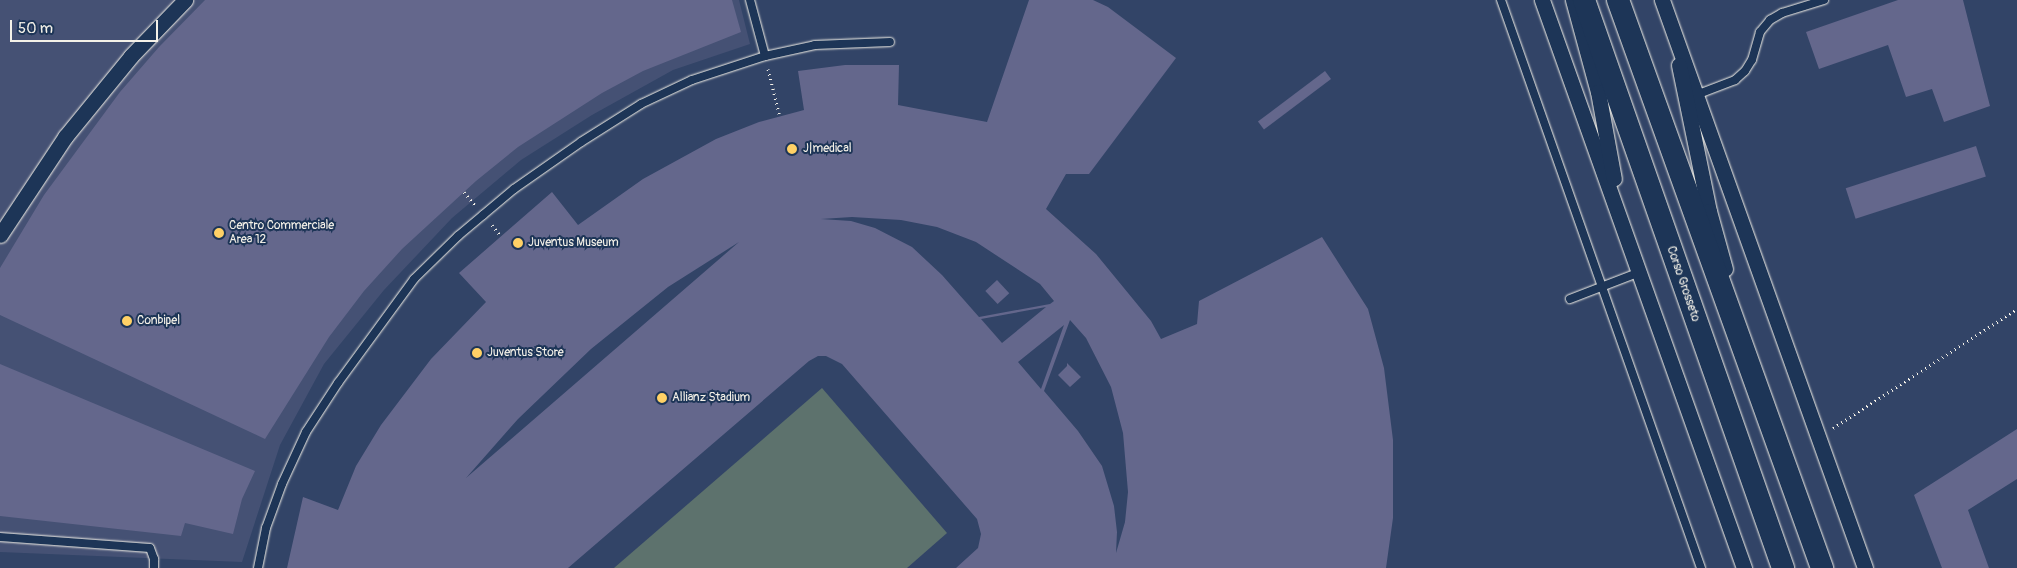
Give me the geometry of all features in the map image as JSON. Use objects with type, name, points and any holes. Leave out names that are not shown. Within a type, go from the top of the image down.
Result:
[{"type":"main road","name":"Corso Grosseto","points":[[1584,0],[1783,568]]},
{"type":"main road","points":[[1618,0],[1745,359],[1822,568]]},
{"type":"street","points":[[0,235],[65,137],[131,56],[185,0]]},
{"type":"street","points":[[1542,0],[1744,568]]},
{"type":"street","points":[[1573,0],[1598,92],[1620,216]]},
{"type":"street","points":[[1662,0],[1865,568]]},
{"type":"street","points":[[1675,36],[1684,98],[1745,359]]},
{"type":"lane","points":[[750,0],[765,56]]},
{"type":"lane","points":[[1501,0],[1701,568]]},
{"type":"lane","points":[[1696,95],[1741,76],[1749,66],[1760,32],[1770,20],[1782,13],[1824,0]]},
{"type":"lane","points":[[258,568],[266,528],[282,484],[306,432],[338,382],[414,279],[458,236],[514,189],[581,142],[641,104],[692,80],[765,56],[815,45],[890,42]]},
{"type":"lane","points":[[1570,298],[1640,272]]},
{"type":"lane","points":[[0,537],[150,548],[154,558],[154,568]]},
{"type":"path","points":[[765,56],[780,117]]},
{"type":"path","points":[[1818,438],[2017,309]]},
{"type":"shaded area","name":"Centro Commerciale Area 12","points":[[0,0],[739,0],[750,44],[673,70],[592,115],[521,160],[452,218],[384,290],[324,364],[280,445],[242,562],[0,552]]},
{"type":"green space","points":[[822,388],[947,533],[907,568],[614,568]]},
{"type":"building","name":"Centro Commerciale Area 12","points":[[205,0],[732,0],[741,32],[643,71],[602,93],[518,147],[476,181],[402,249],[364,291],[329,337],[265,439],[0,315],[0,268],[44,195],[120,92],[159,47]]},
{"type":"building","points":[[1029,0],[1093,0],[1108,7],[1176,58],[1089,174],[1066,174],[1046,209],[1096,254],[1151,321],[1161,339],[1197,324],[1199,301],[1322,237],[1368,309],[1384,368],[1393,440],[1393,518],[1386,568],[956,568],[978,548],[981,534],[977,519],[842,364],[826,356],[818,356],[809,361],[568,568],[287,568],[303,497],[338,510],[356,466],[381,425],[431,359],[486,302],[459,273],[552,192],[578,225],[643,179],[716,139],[759,122],[804,110],[798,71],[845,65],[899,65],[898,105],[987,122]],"holes":[[[852,217],[901,220],[937,227],[976,242],[1040,284],[1054,301],[1050,304],[979,317],[942,275],[912,247],[875,228],[851,221],[821,219]],[[739,242],[466,478],[518,419],[591,349],[668,287]],[[1046,307],[1002,343],[981,319]],[[1070,320],[1086,338],[1111,387],[1123,433],[1128,492],[1125,522],[1116,553],[1117,532],[1114,506],[1102,466],[1078,431],[1044,391]],[[1064,325],[1041,389],[1018,362]]]},
{"type":"building","points":[[1898,0],[1963,0],[1990,106],[1944,122],[1932,89],[1906,97],[1888,45],[1819,69],[1806,32]]},
{"type":"building","points":[[1325,71],[1331,79],[1264,130],[1258,122]]},
{"type":"building","points":[[1976,146],[1986,176],[1856,219],[1846,188]]},
{"type":"building","points":[[997,280],[1009,293],[998,304],[985,291]]},
{"type":"building","points":[[1067,363],[1081,377],[1070,387],[1058,375],[1067,366]]},
{"type":"building","points":[[0,364],[255,471],[242,499],[233,534],[185,523],[181,536],[0,516]]},
{"type":"building","points":[[2017,429],[2017,479],[1968,510],[1989,568],[1942,568],[1914,495]]},
{"type":"place","name":"J|medical","points":[[792,149]]},
{"type":"place","name":"Centro Commerciale Area 12","points":[[219,233]]},
{"type":"place","name":"Juventus Museum","points":[[518,243]]},
{"type":"place","name":"Conbipel","points":[[127,321]]},
{"type":"place","name":"Juventus Store","points":[[477,353]]},
{"type":"place","name":"Allianz Stadium","points":[[662,398]]}]
